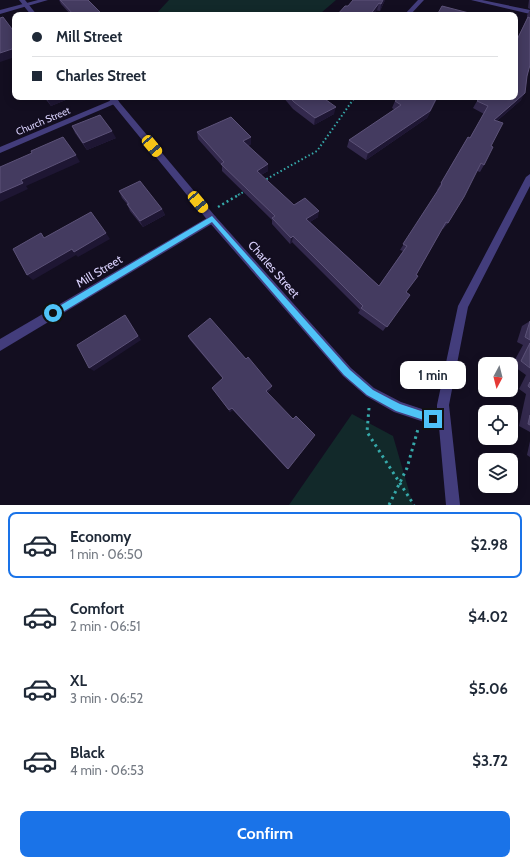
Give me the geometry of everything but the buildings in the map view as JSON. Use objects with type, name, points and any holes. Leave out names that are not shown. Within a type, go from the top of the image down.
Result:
[{"type":"street","points":[[22,0],[31,12]]},
{"type":"street","points":[[0,12],[45,0]]},
{"type":"street","points":[[411,12],[421,0]]},
{"type":"street","points":[[474,0],[530,12]]},
{"type":"street","name":"Church Street","points":[[0,150],[111,100]]},
{"type":"street","name":"Charles Street","points":[[114,100],[210,216],[347,372],[370,392],[398,408],[444,422]]},
{"type":"street","points":[[453,505],[442,405],[463,306],[530,176]]},
{"type":"street","name":"Mill Street","points":[[0,345],[210,216]]},
{"type":"path","points":[[262,182],[317,151],[353,100]]},
{"type":"path","points":[[210,216],[248,190]]},
{"type":"path","points":[[370,392],[367,432],[414,505]]},
{"type":"path","points":[[389,505],[407,468],[422,416]]},
{"type":"green space","points":[[169,0],[336,0],[322,12],[158,12]]},
{"type":"green space","points":[[352,414],[393,436],[413,505],[289,505]]},
{"type":"route","points":[[53,313],[212,219],[347,372],[370,392],[398,408],[433,419]]}]
